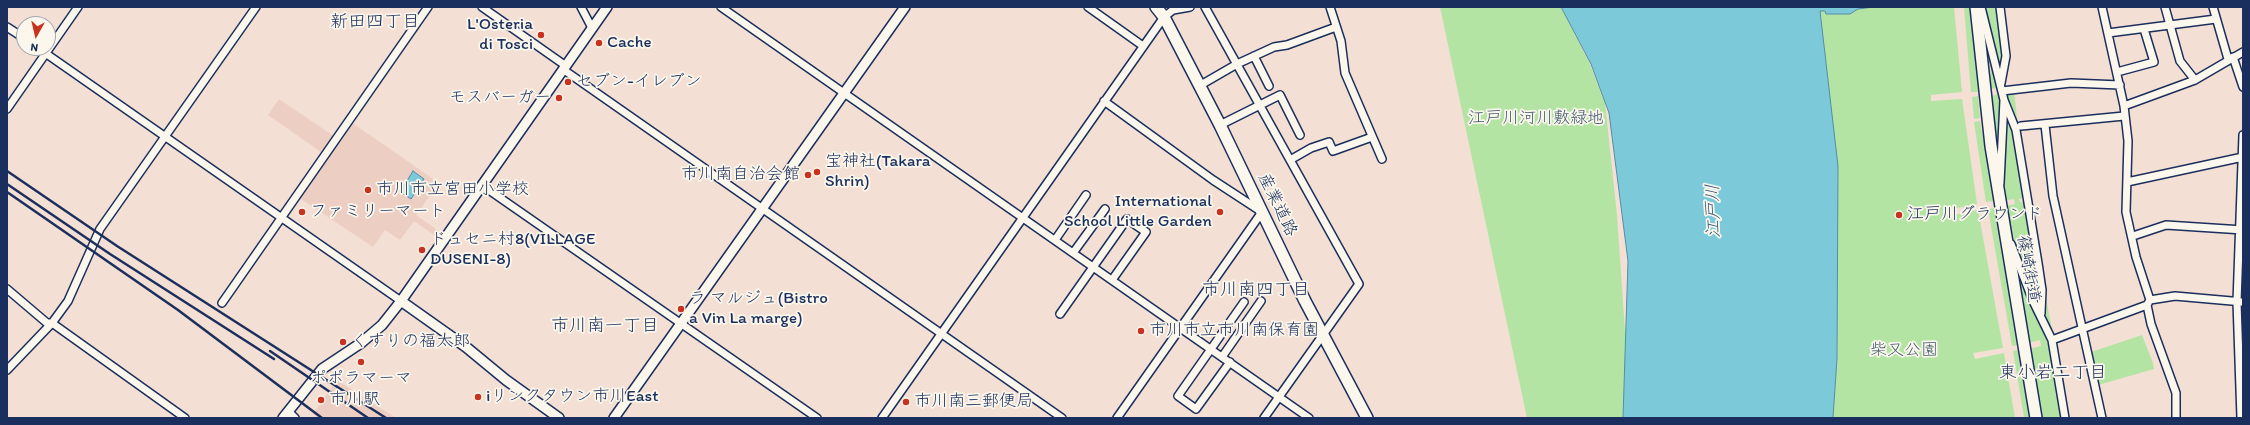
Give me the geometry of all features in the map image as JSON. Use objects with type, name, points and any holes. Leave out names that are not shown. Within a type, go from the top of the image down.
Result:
[{"type":"main road","name":"産業道路","points":[[1156,7],[1164,17],[1220,125],[1323,336],[1367,418]]},
{"type":"main road","name":"篠崎街道","points":[[1976,7],[1984,93],[1997,191],[2036,418]]},
{"type":"street","points":[[56,39],[78,7]]},
{"type":"street","points":[[7,370],[52,323],[68,301],[100,229],[256,7]]},
{"type":"street","points":[[222,303],[428,7]]},
{"type":"street","points":[[482,7],[762,209],[1062,418]]},
{"type":"street","points":[[581,7],[592,28]]},
{"type":"street","points":[[295,418],[285,415],[322,369],[361,343],[382,325],[401,301],[607,7]]},
{"type":"street","points":[[721,7],[1309,418]]},
{"type":"street","points":[[614,418],[905,7]]},
{"type":"street","points":[[1088,7],[1143,46]]},
{"type":"street","points":[[882,418],[1164,17],[1173,10],[1190,7]]},
{"type":"street","points":[[1205,7],[1359,284],[1264,418]]},
{"type":"street","points":[[1330,7],[1341,41],[1345,73],[1358,105],[1367,120],[1372,137],[1382,159]]},
{"type":"street","points":[[1981,7],[2004,100],[2016,130],[2042,290],[2041,313]]},
{"type":"street","points":[[2000,7],[2006,56],[2001,83]]},
{"type":"street","points":[[2102,7],[2124,106],[2128,141],[2126,212],[2133,236],[2136,257],[2149,303],[2151,324],[2176,393],[2176,418]]},
{"type":"street","points":[[2165,7],[2180,61],[2195,80]]},
{"type":"street","points":[[2213,7],[2216,19],[2243,87]]},
{"type":"street","points":[[2108,33],[2216,19]]},
{"type":"street","points":[[7,26],[16,32]]},
{"type":"street","points":[[1199,86],[1238,64],[1274,47],[1287,45],[1336,27]]},
{"type":"street","points":[[2117,72],[2154,62],[2144,29]]},
{"type":"street","points":[[2124,106],[2195,80],[2243,52]]},
{"type":"street","points":[[7,109],[44,56]]},
{"type":"street","points":[[50,56],[466,347],[506,380],[558,418]]},
{"type":"street","points":[[1254,56],[1269,86]]},
{"type":"street","points":[[2002,91],[2071,83],[2120,84]]},
{"type":"street","points":[[1220,125],[1261,106],[1280,95],[1300,135]]},
{"type":"street","points":[[1997,191],[2002,167],[2001,142],[2004,100]]},
{"type":"street","points":[[1104,101],[1213,180],[1262,212],[1117,418]]},
{"type":"street","points":[[2021,126],[2045,125],[2124,116]]},
{"type":"street","points":[[2045,125],[2053,196],[2102,418]]},
{"type":"street","points":[[2241,418],[2240,302],[2243,135]]},
{"type":"street","points":[[1290,160],[1311,148],[1328,142],[1333,151],[1372,137]]},
{"type":"street","points":[[2127,182],[2243,157]]},
{"type":"street","points":[[483,186],[675,320],[682,322],[817,418]]},
{"type":"street","points":[[1055,240],[1086,195]]},
{"type":"street","points":[[1073,253],[1106,209]]},
{"type":"street","points":[[1060,314],[1127,219],[1146,232],[1112,280]]},
{"type":"street","points":[[2133,236],[2166,225],[2241,229]]},
{"type":"street","points":[[2004,230],[2033,301],[2041,313],[2052,340],[2065,418]]},
{"type":"street","points":[[7,288],[47,323],[52,323],[185,418]]},
{"type":"street","points":[[2052,340],[2149,303],[2175,296],[2240,302]]},
{"type":"street","points":[[1222,357],[1261,301]]},
{"type":"street","points":[[1230,362],[1196,409],[1178,396],[1244,302]]},
{"type":"shaded area","points":[[279,99],[335,137],[324,154],[268,115]]},
{"type":"shaded area","name":"市川市立宮田小学校","points":[[351,122],[439,183],[416,215],[440,232],[437,237],[414,221],[400,240],[385,230],[373,247],[298,197]]},
{"type":"shaded area","name":"市川駅","points":[[337,380],[396,418],[318,418],[313,414]]},
{"type":"green space","name":"江戸川河川敷緑地","points":[[1440,7],[1561,7],[1589,62],[1605,103],[1617,215],[1626,346],[1623,418],[1527,418]]},
{"type":"green space","name":"柴又公園","points":[[1819,7],[1954,7],[1962,92],[1931,95],[1931,101],[1962,99],[1977,204],[1947,210],[1948,216],[1978,210],[2003,348],[1973,353],[1975,359],[2004,353],[2015,418],[1833,418],[1837,358]]},
{"type":"green space","points":[[1964,7],[1971,7],[1978,92],[1971,92]]},
{"type":"green space","points":[[1985,7],[1998,7],[2003,53],[2002,75]]},
{"type":"green space","points":[[1983,20],[1999,88],[1990,89],[1991,66],[1987,60]]},
{"type":"green space","points":[[2014,91],[2017,127],[2006,95],[2008,92]]},
{"type":"green space","points":[[1999,94],[2001,111],[1999,166],[1991,96]]},
{"type":"green space","points":[[1978,96],[1980,118],[1974,119],[1972,97]]},
{"type":"green space","points":[[2006,110],[2013,129],[2024,198],[2019,199],[2020,202],[2024,202],[2038,280],[2039,306],[2022,267],[2004,206],[2015,204],[2014,199],[2003,201]]},
{"type":"green space","points":[[1980,121],[1994,201],[1986,202],[1974,122]]},
{"type":"green space","points":[[1995,208],[2019,345],[2012,346],[1988,209]]},
{"type":"green space","points":[[2012,255],[2049,339],[2046,340],[2047,343],[2050,342],[2061,418],[2041,418],[2030,349],[2041,346],[2040,340],[2028,343]]},
{"type":"green space","points":[[2043,282],[2053,335],[2043,313]]},
{"type":"green space","points":[[2142,335],[2154,369],[2098,385],[2091,352]]},
{"type":"green space","points":[[2020,350],[2031,418],[2024,418],[2013,351]]},
{"type":"water","name":"江戸川","points":[[1561,7],[1874,7],[1858,9],[1850,14],[1826,14],[1825,11],[1820,11],[1838,166],[1837,358],[1833,418],[1623,418],[1628,261],[1609,113],[1591,64]]},
{"type":"water","points":[[413,171],[424,179],[411,199],[400,192]]},
{"type":"railway","points":[[7,171],[117,246],[386,418]]},
{"type":"railway","points":[[7,184],[110,254],[274,359]]},
{"type":"railway","points":[[7,192],[178,310],[322,418]]},
{"type":"railway","points":[[270,351],[368,418]]},
{"type":"place","name":"L'Osteria di Tosci","points":[[541,35]]},
{"type":"place","name":"Cache","points":[[599,43]]},
{"type":"place","name":"セブン-イレブン","points":[[568,82]]},
{"type":"place","name":"モスバーガー","points":[[559,98]]},
{"type":"place","name":"宝神社(Takara Shrin)","points":[[817,172]]},
{"type":"place","name":"市川南自治会館","points":[[808,175]]},
{"type":"place","name":"市川市立宮田小学校","points":[[368,190]]},
{"type":"place","name":"ファミリーマート","points":[[302,212]]},
{"type":"place","name":"International School Little Garden","points":[[1220,212]]},
{"type":"place","name":"江戸川グラウンド","points":[[1899,215]]},
{"type":"place","name":"ドュセニ村8(VILLAGE DUSENI-8)","points":[[422,250]]},
{"type":"place","name":"ラ マルジュ(Bistro a Vin La marge)","points":[[681,309]]},
{"type":"place","name":"市川市立市川南保育園","points":[[1141,331]]},
{"type":"place","name":"くすりの福太郎","points":[[343,342]]},
{"type":"place","name":"ポポラマーマ","points":[[361,362]]},
{"type":"place","name":"iリンクタウン市川East","points":[[478,397]]},
{"type":"place","name":"市川駅","points":[[321,400]]},
{"type":"place","name":"市川南三郵便局","points":[[906,402]]},
{"type":"district","name":"新田四丁目","points":[[375,22]]},
{"type":"district","name":"市川南四丁目","points":[[1256,290]]},
{"type":"district","name":"市川南一丁目","points":[[605,326]]},
{"type":"district","name":"東小岩二丁目","points":[[2053,373]]}]
